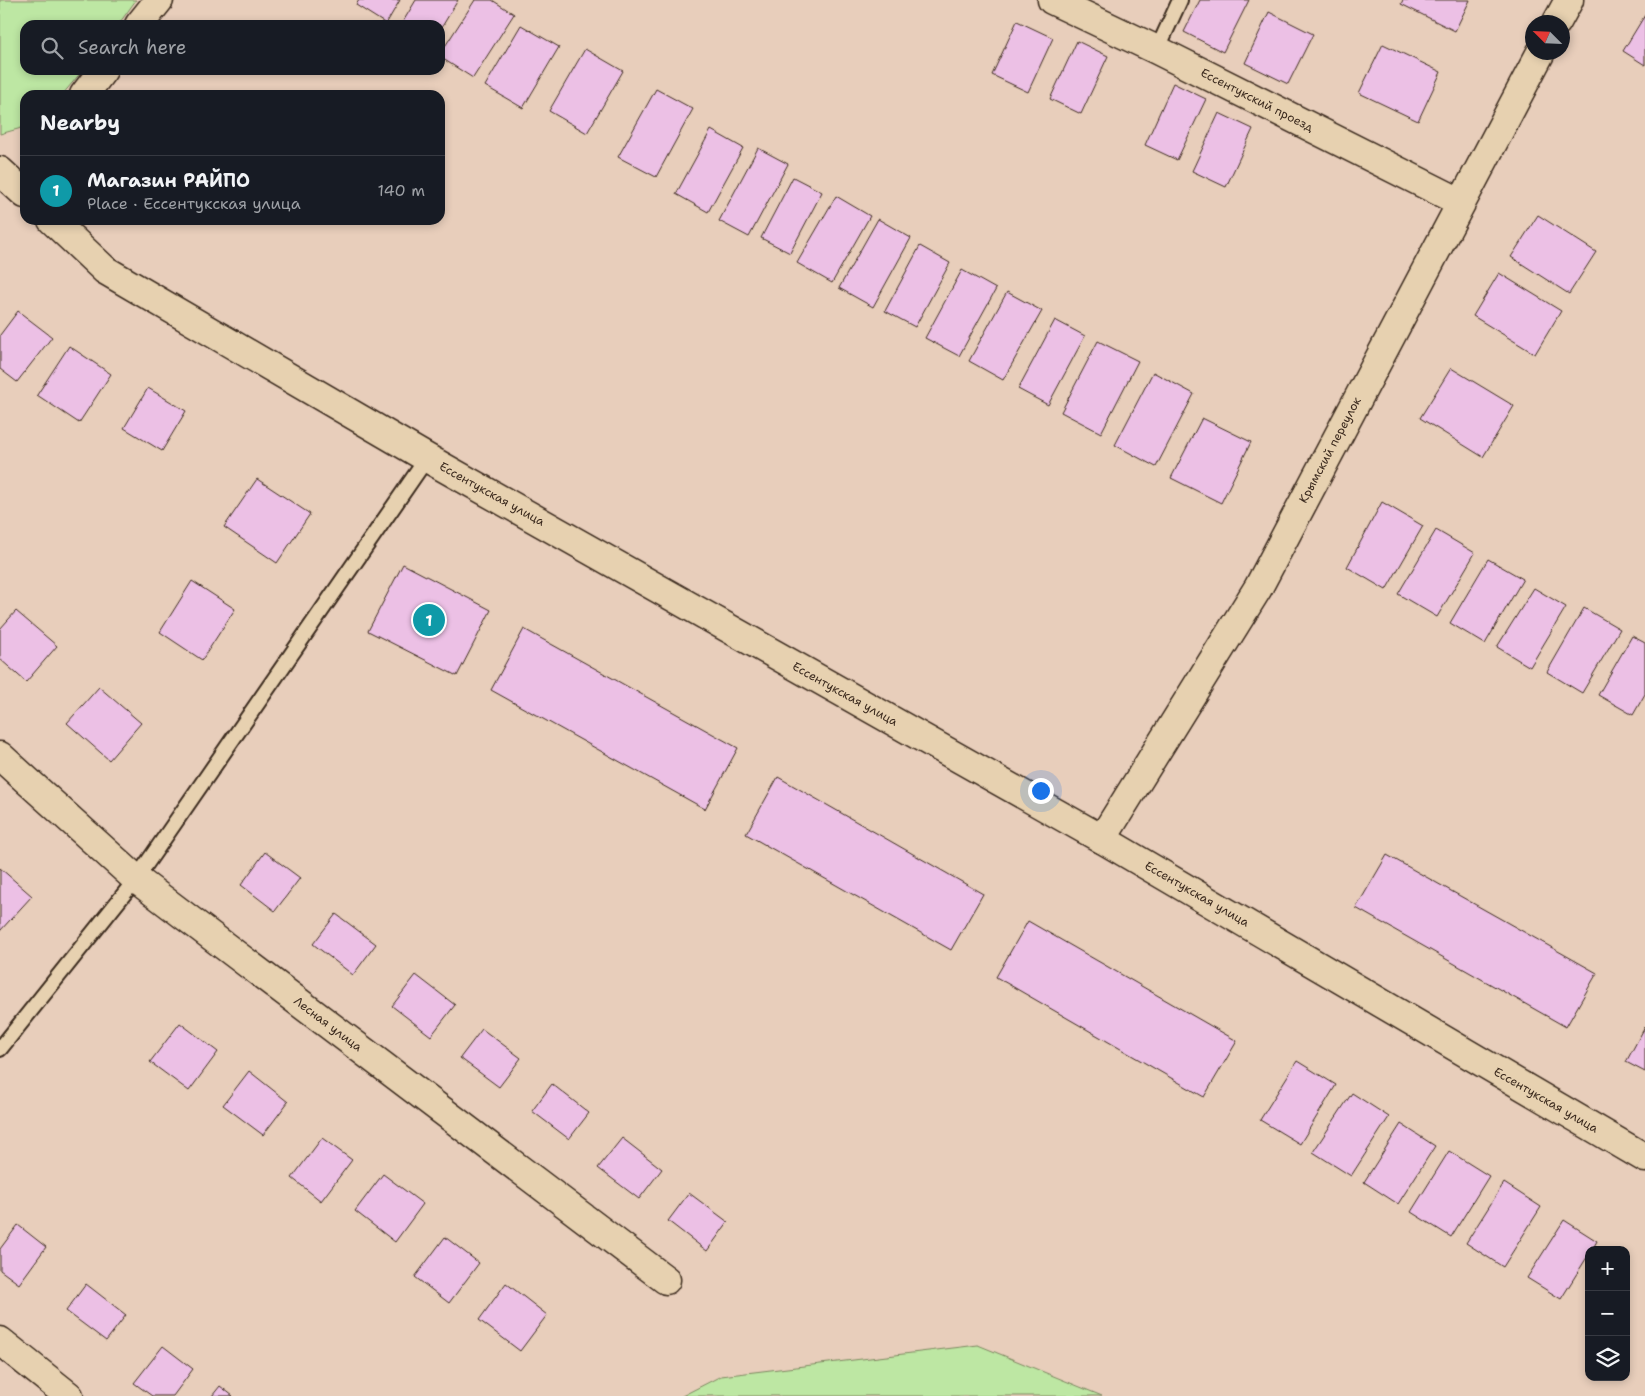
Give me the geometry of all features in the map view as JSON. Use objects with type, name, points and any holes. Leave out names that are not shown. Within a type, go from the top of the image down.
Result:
[{"type":"street","points":[[143,20],[159,0]]},
{"type":"street","name":"Ессентукский проезд","points":[[1052,0],[1158,50],[1460,202]]},
{"type":"street","points":[[1561,15],[1569,0]]},
{"type":"street","name":"Крымский переулок","points":[[1102,839],[1258,588],[1460,202],[1537,60]]},
{"type":"street","points":[[88,90],[100,75]]},
{"type":"street","name":"Ессентукская улица","points":[[57,225],[105,270],[428,458],[1102,839],[1645,1158]]},
{"type":"street","name":"Лесная улица","points":[[0,756],[136,879],[666,1280]]},
{"type":"street","points":[[0,1341],[69,1396]]},
{"type":"lane","points":[[1158,50],[1180,0]]},
{"type":"lane","points":[[0,1049],[136,879],[428,458]]},
{"type":"green space","points":[[0,0],[136,0],[122,20],[20,20],[20,75],[79,75],[66,90],[20,90],[20,128],[0,134]]},
{"type":"green space","points":[[978,1345],[1102,1396],[682,1396],[721,1376]]},
{"type":"building","points":[[359,0],[400,0],[388,20],[380,20],[356,5]]},
{"type":"building","points":[[416,0],[458,0],[445,22],[445,20],[404,20]]},
{"type":"building","points":[[475,0],[492,0],[514,14],[473,78],[445,60],[445,46]]},
{"type":"building","points":[[1200,0],[1249,0],[1223,52],[1184,32]]},
{"type":"building","points":[[1403,0],[1470,0],[1455,31],[1401,4]]},
{"type":"building","points":[[1269,12],[1313,34],[1288,84],[1245,63]]},
{"type":"building","points":[[1645,15],[1645,65],[1623,51]]},
{"type":"building","points":[[1017,21],[1053,38],[1028,92],[992,75]]},
{"type":"building","points":[[521,25],[559,47],[523,108],[485,86]]},
{"type":"building","points":[[1077,41],[1108,56],[1081,114],[1050,99]]},
{"type":"building","points":[[1383,44],[1441,72],[1418,121],[1359,93]]},
{"type":"building","points":[[585,49],[623,71],[587,133],[549,111]]},
{"type":"building","points":[[1173,83],[1206,99],[1177,160],[1145,145]]},
{"type":"building","points":[[656,89],[693,109],[656,177],[618,157]]},
{"type":"building","points":[[1219,113],[1253,129],[1226,187],[1192,171]]},
{"type":"building","points":[[711,130],[743,148],[708,212],[676,194]]},
{"type":"building","points":[[758,148],[788,164],[749,237],[719,221]]},
{"type":"building","points":[[793,177],[822,192],[790,253],[761,238]]},
{"type":"building","points":[[836,196],[870,216],[832,283],[797,263]]},
{"type":"building","points":[[1538,215],[1596,252],[1569,294],[1511,257]]},
{"type":"building","points":[[878,219],[911,238],[873,307],[839,288]]},
{"type":"building","points":[[920,246],[950,263],[915,327],[885,311]]},
{"type":"building","points":[[962,270],[996,289],[959,356],[925,338]]},
{"type":"building","points":[[1499,273],[1561,311],[1535,354],[1473,316]]},
{"type":"building","points":[[1007,292],[1042,311],[1003,380],[969,361]]},
{"type":"building","points":[[18,311],[52,337],[17,382],[0,369],[0,335]]},
{"type":"building","points":[[1055,320],[1085,336],[1048,405],[1018,389]]},
{"type":"building","points":[[1098,341],[1138,361],[1101,433],[1061,412]]},
{"type":"building","points":[[69,346],[111,374],[79,423],[37,395]]},
{"type":"building","points":[[1451,368],[1514,406],[1483,457],[1420,418]]},
{"type":"building","points":[[1153,372],[1194,394],[1156,467],[1115,445]]},
{"type":"building","points":[[148,388],[186,411],[162,451],[124,428]]},
{"type":"building","points":[[1202,418],[1251,442],[1221,503],[1171,478]]},
{"type":"building","points":[[257,479],[310,514],[277,563],[224,527]]},
{"type":"building","points":[[1382,502],[1423,526],[1386,590],[1347,567]]},
{"type":"building","points":[[1436,530],[1475,553],[1437,617],[1398,594]]},
{"type":"building","points":[[1488,559],[1523,579],[1485,644],[1450,623]]},
{"type":"building","points":[[403,564],[491,610],[457,676],[368,631]]},
{"type":"building","points":[[192,581],[235,609],[202,660],[160,632]]},
{"type":"building","points":[[1534,588],[1566,607],[1530,667],[1497,647]]},
{"type":"building","points":[[1584,608],[1620,629],[1582,693],[1547,672]]},
{"type":"building","points":[[16,611],[57,646],[26,682],[0,659],[0,629]]},
{"type":"building","points":[[524,629],[738,748],[705,809],[491,690]]},
{"type":"building","points":[[1632,636],[1645,643],[1645,694],[1633,715],[1598,695]]},
{"type":"building","points":[[99,687],[141,723],[109,760],[67,723]]},
{"type":"building","points":[[778,777],[983,894],[951,950],[746,834]]},
{"type":"building","points":[[265,852],[300,878],[275,911],[241,885]]},
{"type":"building","points":[[1387,855],[1597,973],[1566,1027],[1356,908]]},
{"type":"building","points":[[0,868],[32,896],[0,931]]},
{"type":"building","points":[[336,914],[376,944],[353,975],[313,944]]},
{"type":"building","points":[[1028,921],[1237,1041],[1204,1097],[996,977]]},
{"type":"building","points":[[416,975],[455,1005],[431,1036],[392,1006]]},
{"type":"building","points":[[180,1023],[218,1052],[189,1091],[150,1062]]},
{"type":"building","points":[[1645,1027],[1645,1072],[1626,1062]]},
{"type":"building","points":[[482,1029],[521,1058],[499,1087],[460,1058]]},
{"type":"building","points":[[1297,1061],[1336,1085],[1300,1144],[1260,1120]]},
{"type":"building","points":[[249,1071],[288,1102],[263,1135],[223,1105]]},
{"type":"building","points":[[552,1084],[589,1113],[569,1139],[532,1111]]},
{"type":"building","points":[[1352,1093],[1389,1117],[1351,1176],[1313,1152]]},
{"type":"building","points":[[1401,1124],[1435,1146],[1398,1204],[1364,1182]]},
{"type":"building","points":[[322,1138],[352,1160],[321,1201],[292,1178]]},
{"type":"building","points":[[622,1138],[662,1169],[639,1199],[598,1168]]},
{"type":"building","points":[[1449,1151],[1489,1176],[1451,1237],[1411,1212]]},
{"type":"building","points":[[383,1174],[423,1204],[395,1242],[355,1211]]},
{"type":"building","points":[[1504,1183],[1541,1207],[1503,1267],[1466,1243]]},
{"type":"building","points":[[689,1193],[728,1222],[707,1251],[668,1221]]},
{"type":"building","points":[[1564,1220],[1597,1241],[1594,1246],[1585,1246],[1585,1260],[1561,1299],[1527,1278]]},
{"type":"building","points":[[18,1225],[46,1247],[19,1284],[0,1270],[0,1249]]},
{"type":"building","points":[[445,1237],[479,1263],[449,1303],[415,1277]]},
{"type":"building","points":[[506,1283],[547,1315],[520,1351],[479,1320]]},
{"type":"building","points":[[86,1284],[126,1315],[106,1341],[66,1311]]},
{"type":"building","points":[[163,1346],[193,1369],[173,1396],[152,1396],[134,1383]]},
{"type":"building","points":[[220,1386],[233,1396],[212,1396]]},
{"type":"place","name":"Магазин РАЙПО","points":[[429,620]]}]
